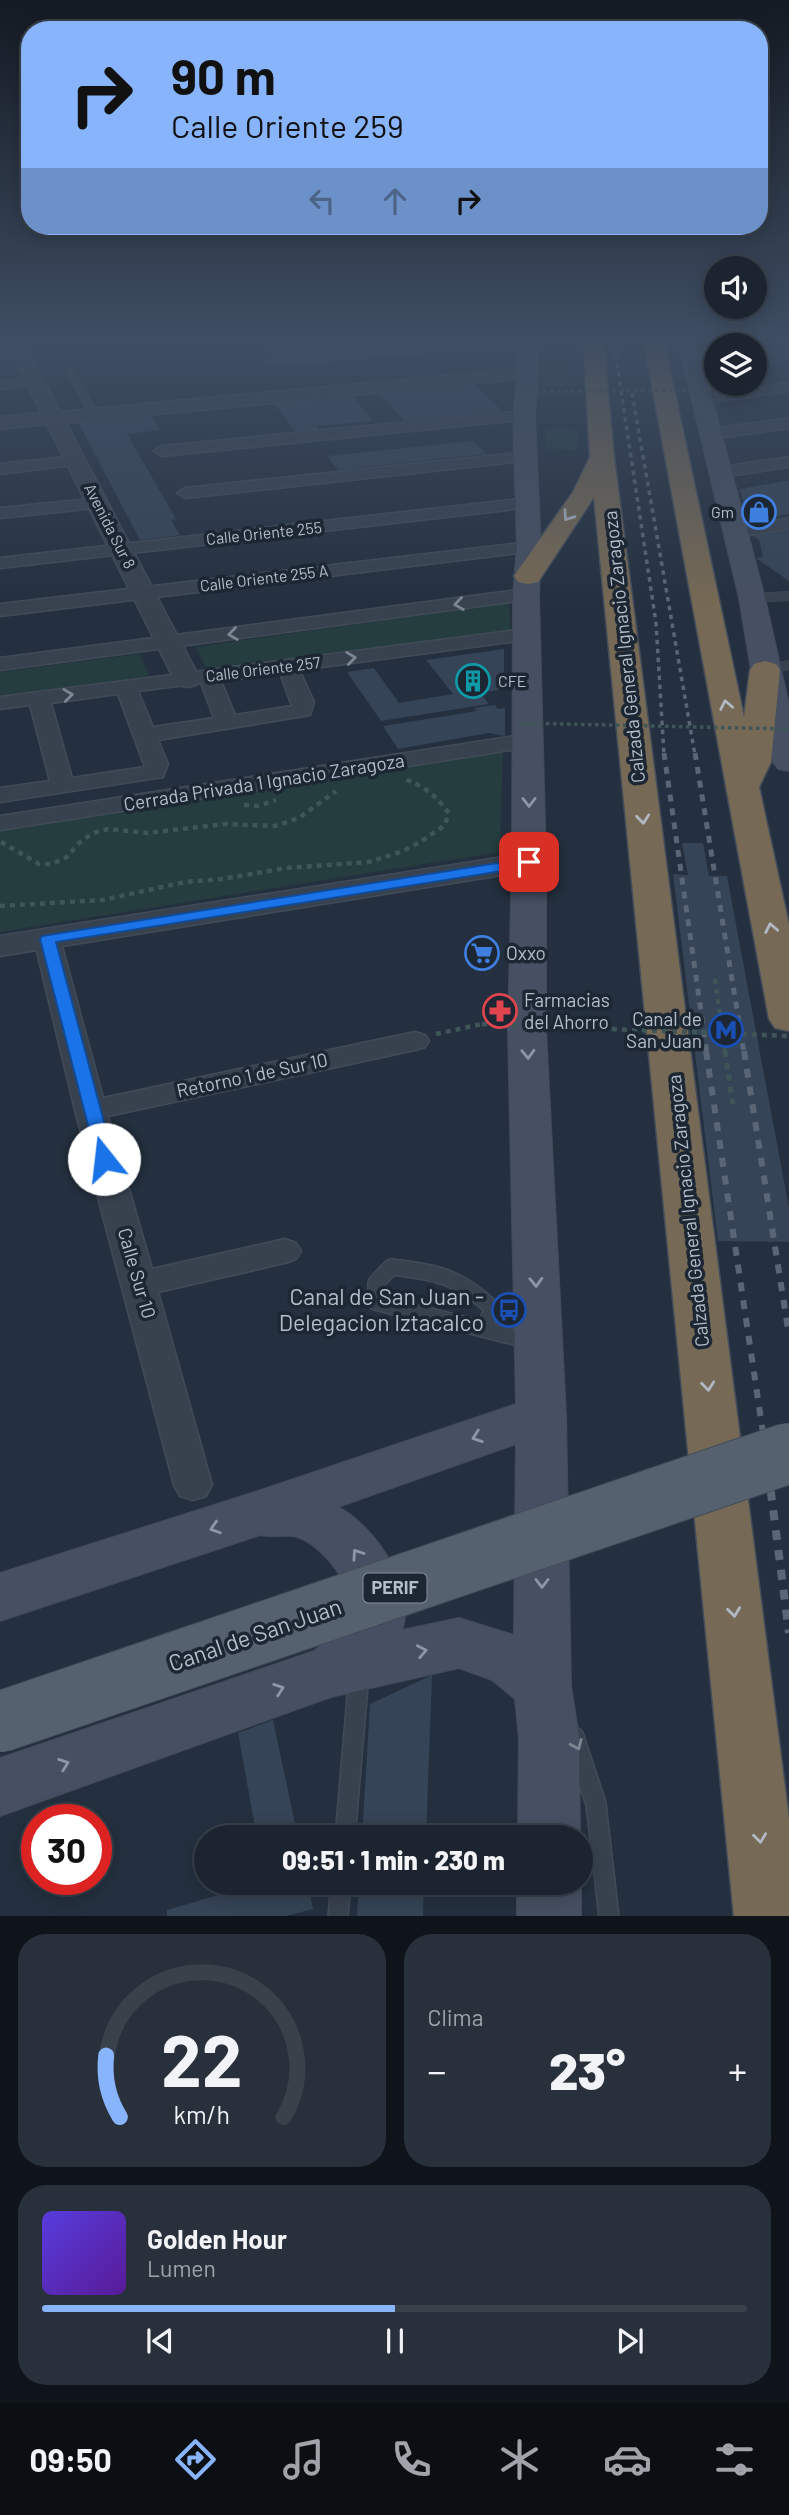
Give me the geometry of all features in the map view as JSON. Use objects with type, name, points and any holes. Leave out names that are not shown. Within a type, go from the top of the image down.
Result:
[{"type":"highway","name":"Calzada General Ignacio Zaragoza","points":[[598,426],[768,1916]]},
{"type":"highway","points":[[671,426],[789,1019]]},
{"type":"highway","points":[[528,573],[584,492],[602,457]]},
{"type":"highway","points":[[742,789],[755,762],[777,678]]},
{"type":"main road","points":[[522,426],[526,457],[528,573],[523,732],[529,862],[527,1030],[541,1415],[542,1686],[549,1738],[549,1825]]},
{"type":"main road","points":[[710,426],[734,533],[777,678],[789,762]]},
{"type":"main road","points":[[0,1597],[258,1513],[541,1415]]},
{"type":"main road","name":"Canal de San Juan","points":[[0,1722],[789,1453]]},
{"type":"main road","points":[[258,1513],[302,1516],[329,1528],[352,1545],[371,1576],[379,1609],[372,1631],[346,1667]]},
{"type":"main road","points":[[0,1787],[346,1667],[459,1643],[510,1660],[542,1686]]},
{"type":"main road","points":[[549,1895],[549,1916]]},
{"type":"street","name":"Avenida Sur 8","points":[[57,426],[123,549],[169,643],[198,678]]},
{"type":"street","points":[[162,452],[352,426]]},
{"type":"street","points":[[712,434],[765,426]]},
{"type":"street","points":[[186,493],[526,457]]},
{"type":"street","points":[[0,469],[76,461]]},
{"type":"street","points":[[721,472],[789,462]]},
{"type":"street","points":[[0,513],[99,503]]},
{"type":"street","name":"Calle Oriente 255","points":[[0,563],[527,503]]},
{"type":"street","points":[[734,533],[789,523]]},
{"type":"street","name":"Calle Oriente 255 A","points":[[0,610],[144,593],[528,573]]},
{"type":"street","name":"Calle Oriente 257","points":[[0,664],[169,643],[528,573]]},
{"type":"street","name":"Calle Oriente 257","points":[[0,704],[526,635]]},
{"type":"street","points":[[145,735],[303,711],[303,702],[287,666]]},
{"type":"street","points":[[198,678],[227,723]]},
{"type":"street","points":[[0,795],[155,772],[157,764],[126,687]]},
{"type":"street","points":[[39,698],[63,786]]},
{"type":"street","name":"Cerrada Privada 1 Ignacio Zaragoza","points":[[0,823],[523,732]]},
{"type":"street","points":[[0,946],[529,862]]},
{"type":"street","name":"Calle Sur 10","points":[[47,939],[90,1110],[141,1284],[193,1485]]},
{"type":"street","name":"Retorno 1 de Sur 10","points":[[90,1110],[428,1036]]},
{"type":"street","points":[[141,1284],[285,1251]]},
{"type":"lane","points":[[752,598],[789,596]]},
{"type":"lane","points":[[485,1329],[492,1308],[477,1293],[450,1275],[391,1267],[376,1283],[375,1303],[538,1343]]},
{"type":"lane","points":[[345,1825],[346,1667]]},
{"type":"lane","points":[[542,1686],[574,1738],[592,1781],[603,1840],[609,1916]]},
{"type":"lane","points":[[338,1916],[340,1895]]},
{"type":"path","points":[[523,732],[789,729]]},
{"type":"path","points":[[0,906],[103,900],[185,882],[383,858],[420,842],[448,820],[449,814],[440,802],[420,785],[403,778]]},
{"type":"path","points":[[0,841],[39,864],[52,864],[67,858],[86,837],[108,829],[136,834],[225,824],[275,826],[289,823],[344,785],[335,786]]},
{"type":"path","points":[[234,803],[258,807],[283,797]]},
{"type":"path","points":[[715,979],[733,1107]]},
{"type":"path","points":[[428,1036],[482,1024],[789,1036]]},
{"type":"green space","points":[[546,429],[577,430],[578,450],[546,449]]},
{"type":"green space","points":[[509,603],[511,631],[209,674],[196,647]]},
{"type":"green space","points":[[140,654],[149,676],[0,696],[0,672]]},
{"type":"green space","points":[[503,748],[500,852],[0,932],[0,826]]},
{"type":"building","points":[[80,426],[159,426],[161,430],[127,434],[176,519],[171,520],[180,535],[140,540]]},
{"type":"building","points":[[291,426],[317,426],[320,431],[296,433]]},
{"type":"building","points":[[473,441],[486,454],[338,470],[327,456]]},
{"type":"building","points":[[789,481],[789,514],[749,521],[740,489]]},
{"type":"building","points":[[789,528],[789,581],[756,558],[763,557],[759,540],[751,534]]},
{"type":"building","name":"CFE","points":[[504,649],[504,689],[480,693],[489,704],[381,721],[347,672],[374,668],[399,703],[453,694],[426,660]]},
{"type":"building","points":[[495,705],[498,709],[505,708],[505,736],[489,733],[398,749],[383,726],[477,711],[474,708]]},
{"type":"building","points":[[682,843],[703,843],[709,876],[727,876],[789,1208],[789,1242],[718,1241],[673,874],[688,875]]},
{"type":"building","points":[[432,1675],[426,1825],[363,1825],[370,1704]]},
{"type":"building","points":[[273,1720],[295,1825],[255,1825],[238,1733]]},
{"type":"building","points":[[218,1895],[310,1895],[313,1909],[286,1916],[167,1916],[167,1910]]},
{"type":"building","points":[[358,1895],[424,1895],[423,1916],[357,1916]]},
{"type":"railway","points":[[626,426],[656,623],[664,755]]},
{"type":"railway","points":[[638,426],[695,755]]},
{"type":"railway","points":[[664,753],[707,1053]]},
{"type":"railway","points":[[695,753],[744,1053]]},
{"type":"railway","points":[[706,1051],[763,1433]]},
{"type":"railway","points":[[744,1051],[789,1335]]},
{"type":"railway","points":[[763,1431],[789,1633]]},
{"type":"place","name":"Gm","points":[[759,512]]},
{"type":"place","name":"CFE","points":[[473,681]]},
{"type":"place","name":"Oxxo","points":[[482,953]]},
{"type":"place","name":"Farmacias del Ahorro","points":[[500,1011]]},
{"type":"place","name":"Canal de San Juan","points":[[726,1030]]},
{"type":"place","name":"Canal de San Juan - Delegacion Iztacalco","points":[[509,1310]]},
{"type":"route","points":[[104,1159],[47,939],[529,862]]}]
